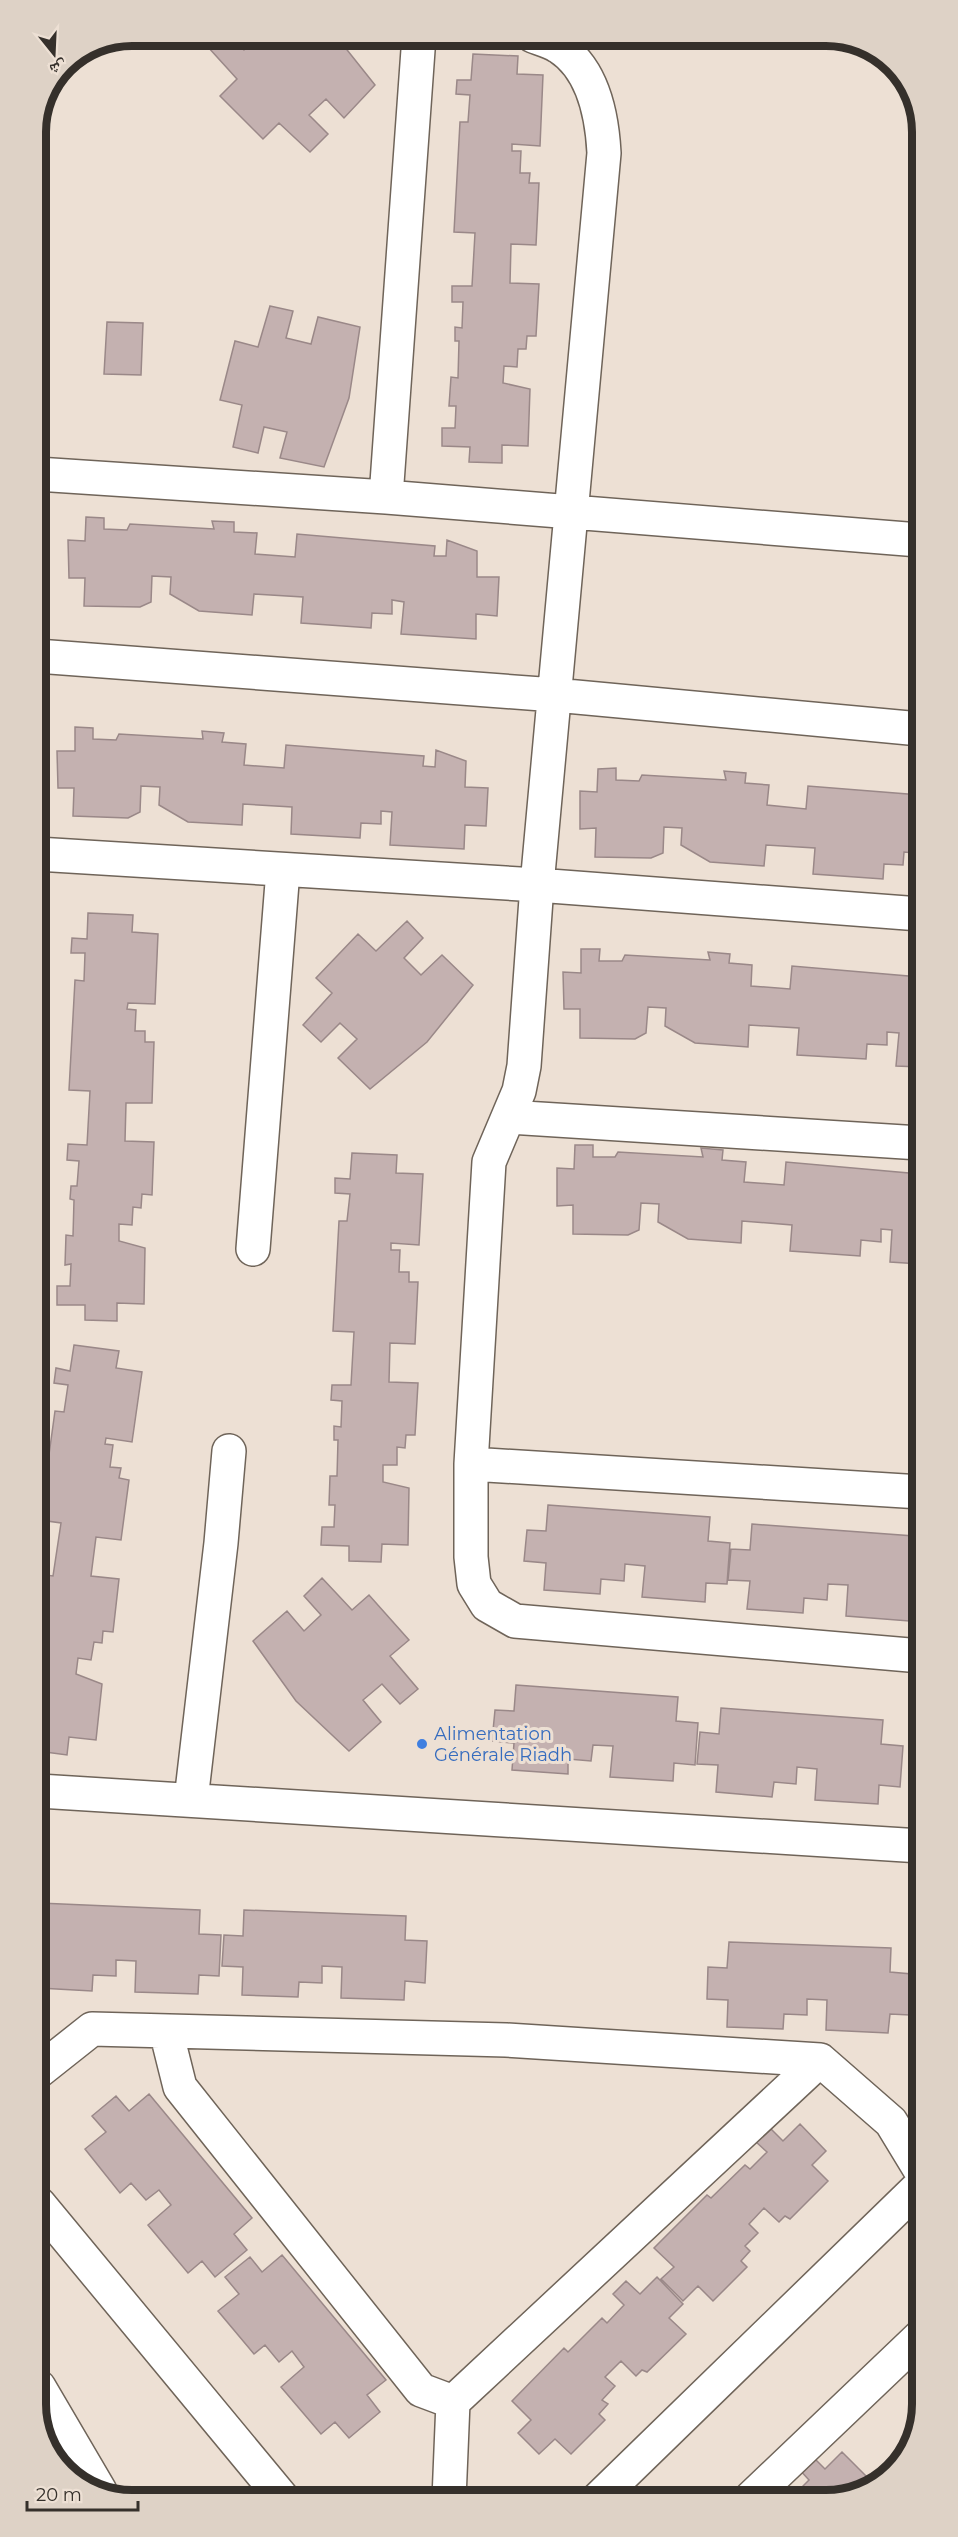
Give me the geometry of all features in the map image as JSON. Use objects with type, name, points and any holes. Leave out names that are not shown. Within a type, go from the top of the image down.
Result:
[{"type":"street","points":[[386,497],[418,46]]},
{"type":"street","points":[[560,47],[580,67],[594,97],[602,126],[604,153],[537,885],[524,1066],[519,1091],[489,1162],[471,1464],[471,1557],[474,1584],[487,1605],[515,1621],[912,1655]]},
{"type":"street","points":[[47,475],[386,497],[572,514],[912,539]]},
{"type":"street","points":[[47,657],[555,695],[912,728]]},
{"type":"street","points":[[47,855],[537,885],[912,913]]},
{"type":"street","points":[[253,1249],[283,870]]},
{"type":"street","points":[[508,1118],[912,1143]]},
{"type":"street","points":[[191,1800],[221,1543],[229,1451]]},
{"type":"street","points":[[471,1464],[912,1491]]},
{"type":"street","points":[[46,1791],[912,1845]]},
{"type":"street","points":[[46,2065],[92,2030],[506,2040],[820,2060],[891,2122],[912,2157]]},
{"type":"street","points":[[166,2031],[180,2087],[421,2390],[453,2402]]},
{"type":"street","points":[[449,2490],[453,2402],[820,2060]]},
{"type":"street","points":[[607,2490],[912,2194]]},
{"type":"street","points":[[46,2213],[276,2490]]},
{"type":"street","points":[[759,2490],[912,2345]]},
{"type":"street","points":[[46,2399],[94,2481]]},
{"type":"building","points":[[240,46],[244,50],[248,46],[344,46],[375,85],[344,118],[326,99],[309,115],[328,134],[310,152],[279,123],[263,139],[220,96],[237,79],[208,47]]},
{"type":"building","points":[[473,54],[518,56],[517,74],[543,75],[540,146],[512,144],[512,151],[521,151],[520,173],[530,173],[529,183],[539,183],[536,245],[511,244],[510,283],[539,284],[536,336],[527,336],[526,349],[518,349],[517,367],[504,366],[503,383],[530,389],[528,446],[502,445],[502,463],[469,462],[470,447],[442,446],[442,428],[455,428],[456,406],[449,406],[451,377],[458,378],[459,341],[455,341],[455,327],[462,328],[463,302],[452,302],[452,286],[472,286],[475,233],[454,232],[460,122],[468,122],[470,95],[456,94],[457,80],[471,80]]},
{"type":"building","points":[[270,306],[293,311],[286,338],[311,344],[318,317],[360,327],[349,398],[324,467],[280,458],[287,432],[264,427],[258,453],[233,447],[242,405],[220,400],[235,341],[258,347]]},
{"type":"building","points":[[107,322],[143,323],[141,375],[104,374]]},
{"type":"building","points":[[86,517],[104,518],[104,529],[127,530],[130,524],[214,529],[212,521],[234,522],[234,532],[257,533],[255,554],[295,557],[297,534],[435,546],[434,556],[446,556],[447,540],[477,551],[477,577],[499,577],[497,616],[476,614],[476,639],[401,634],[404,602],[392,600],[392,614],[372,613],[371,628],[301,623],[303,597],[254,594],[252,615],[199,611],[170,594],[171,577],[152,576],[151,602],[140,607],[84,606],[85,578],[69,578],[68,540],[85,541]]},
{"type":"building","points":[[75,727],[93,728],[93,739],[116,740],[119,734],[203,739],[202,731],[224,733],[222,742],[246,744],[244,765],[284,768],[286,745],[424,756],[423,766],[435,767],[436,750],[466,761],[465,787],[488,788],[486,826],[465,825],[464,849],[390,845],[392,812],[381,811],[381,824],[361,823],[360,838],[291,834],[292,807],[243,804],[242,825],[188,822],[159,805],[160,787],[141,786],[140,812],[128,818],[73,816],[74,788],[58,788],[57,751],[75,751]]},
{"type":"building","points":[[616,768],[616,780],[639,781],[642,775],[726,780],[724,771],[746,773],[745,783],[769,785],[767,805],[806,809],[808,786],[912,794],[912,853],[904,852],[903,865],[884,864],[883,879],[813,874],[815,848],[766,845],[764,866],[710,862],[681,845],[682,828],[664,827],[663,853],[651,858],[595,857],[596,828],[580,829],[580,791],[597,792],[598,769]]},
{"type":"building","points":[[88,913],[133,915],[132,932],[158,934],[155,1004],[128,1003],[127,1009],[136,1010],[135,1031],[145,1031],[145,1042],[154,1042],[152,1103],[126,1103],[125,1141],[154,1142],[152,1195],[142,1194],[141,1208],[133,1207],[132,1225],[119,1224],[119,1241],[145,1248],[144,1304],[117,1303],[117,1321],[85,1320],[85,1305],[57,1305],[57,1286],[70,1286],[71,1264],[65,1265],[66,1235],[73,1236],[74,1200],[70,1199],[71,1186],[77,1186],[79,1161],[67,1160],[68,1144],[87,1145],[90,1091],[69,1090],[75,980],[84,981],[85,953],[71,953],[72,938],[87,939]]},
{"type":"building","points":[[407,921],[423,938],[404,958],[421,975],[442,955],[473,985],[427,1042],[370,1089],[338,1058],[357,1039],[340,1023],[321,1042],[303,1025],[332,993],[316,978],[358,934],[376,951]]},
{"type":"building","points":[[581,949],[600,949],[599,961],[622,961],[625,955],[710,960],[708,952],[730,954],[729,963],[752,965],[751,986],[790,989],[792,966],[912,976],[912,1067],[896,1066],[899,1033],[887,1032],[887,1045],[867,1044],[866,1059],[797,1055],[799,1028],[749,1025],[748,1047],[695,1043],[665,1026],[666,1008],[648,1007],[646,1033],[635,1039],[580,1038],[580,1009],[564,1009],[563,972],[581,973]]},
{"type":"building","points":[[575,1145],[593,1145],[593,1157],[615,1157],[618,1152],[703,1157],[701,1148],[723,1150],[722,1160],[746,1162],[744,1182],[784,1185],[786,1162],[912,1173],[912,1263],[890,1262],[892,1230],[881,1229],[881,1242],[861,1240],[860,1256],[790,1251],[792,1225],[742,1221],[741,1243],[688,1239],[658,1222],[659,1204],[641,1203],[639,1230],[628,1235],[573,1234],[573,1205],[557,1206],[557,1168],[574,1169]]},
{"type":"building","points":[[352,1153],[397,1155],[396,1173],[423,1174],[419,1245],[391,1243],[391,1250],[400,1250],[399,1272],[409,1272],[409,1282],[418,1282],[415,1344],[390,1343],[389,1382],[418,1383],[415,1435],[406,1435],[405,1448],[397,1447],[397,1465],[383,1465],[383,1482],[409,1488],[408,1545],[382,1544],[381,1562],[349,1561],[349,1546],[321,1545],[322,1527],[334,1527],[335,1505],[329,1505],[330,1476],[337,1476],[338,1440],[334,1440],[334,1426],[341,1427],[342,1401],[331,1400],[332,1385],[351,1385],[354,1332],[333,1331],[339,1221],[347,1221],[350,1194],[335,1193],[335,1178],[350,1179]]},
{"type":"building","points":[[74,1345],[119,1351],[116,1368],[142,1372],[132,1442],[106,1438],[105,1444],[113,1445],[110,1467],[121,1468],[119,1478],[129,1480],[121,1540],[96,1537],[91,1576],[119,1579],[113,1632],[103,1631],[102,1643],[94,1642],[91,1660],[78,1658],[76,1674],[102,1684],[96,1740],[69,1737],[67,1755],[46,1752],[46,1575],[53,1576],[61,1523],[46,1521],[46,1473],[55,1411],[64,1412],[68,1385],[54,1383],[56,1368],[70,1371]]},
{"type":"building","points":[[548,1505],[710,1517],[708,1541],[730,1543],[727,1584],[706,1583],[705,1602],[642,1597],[645,1566],[625,1564],[624,1581],[601,1579],[600,1594],[544,1590],[546,1563],[524,1561],[527,1530],[546,1531]]},
{"type":"building","points":[[752,1524],[912,1536],[912,1602],[910,1602],[909,1621],[846,1616],[848,1585],[828,1584],[827,1600],[804,1598],[803,1613],[747,1609],[750,1581],[728,1580],[731,1549],[750,1550]]},
{"type":"building","points":[[322,1578],[352,1610],[369,1595],[409,1640],[390,1656],[418,1689],[400,1704],[382,1684],[363,1700],[381,1722],[349,1751],[296,1701],[253,1641],[287,1611],[304,1631],[321,1615],[304,1596]]},
{"type":"building","points":[[516,1685],[678,1697],[676,1721],[698,1723],[695,1765],[674,1763],[673,1781],[610,1777],[613,1746],[593,1745],[591,1761],[568,1759],[568,1774],[512,1770],[514,1743],[492,1741],[495,1710],[514,1711]]},
{"type":"building","points":[[721,1708],[883,1720],[881,1744],[903,1746],[900,1787],[879,1785],[878,1804],[815,1800],[817,1769],[797,1767],[796,1784],[774,1782],[772,1797],[716,1792],[718,1765],[697,1764],[700,1732],[719,1734]]},
{"type":"building","points":[[46,1903],[200,1910],[199,1934],[221,1935],[219,1976],[199,1975],[198,1994],[135,1992],[136,1961],[116,1960],[116,1976],[93,1975],[92,1991],[46,1988]]},
{"type":"building","points":[[244,1910],[406,1916],[405,1940],[427,1941],[425,1983],[405,1981],[404,2000],[341,1998],[342,1967],[322,1966],[322,1983],[299,1982],[298,1997],[242,1995],[243,1967],[222,1966],[224,1935],[243,1936]]},
{"type":"building","points":[[729,1942],[891,1948],[890,1972],[912,1974],[910,2015],[890,2014],[888,2033],[826,2030],[827,2000],[807,1999],[807,2015],[784,2014],[783,2029],[727,2027],[728,2000],[707,1999],[708,1967],[727,1968]]},
{"type":"building","points":[[149,2094],[252,2218],[234,2234],[247,2250],[215,2277],[202,2261],[188,2273],[148,2225],[171,2205],[159,2190],[146,2200],[131,2183],[120,2193],[85,2149],[106,2132],[92,2116],[116,2096],[129,2111]]},
{"type":"building","points":[[800,2124],[826,2151],[812,2165],[828,2181],[790,2219],[785,2216],[779,2222],[764,2208],[749,2224],[758,2233],[745,2246],[750,2251],[741,2261],[747,2267],[713,2301],[698,2286],[683,2301],[661,2279],[674,2267],[654,2248],[707,2195],[711,2198],[745,2165],[750,2169],[767,2152],[755,2141],[769,2127],[783,2141]]},
{"type":"building","points":[[282,2255],[386,2380],[367,2395],[380,2412],[349,2438],[335,2422],[321,2434],[281,2387],[304,2367],[292,2351],[279,2362],[265,2345],[254,2354],[218,2311],[239,2294],[225,2277],[250,2257],[262,2272]]},
{"type":"building","points":[[657,2277],[683,2304],[669,2318],[686,2334],[647,2372],[642,2370],[636,2376],[621,2361],[605,2377],[615,2386],[602,2400],[608,2404],[599,2414],[605,2420],[571,2454],[555,2439],[539,2454],[518,2433],[531,2420],[512,2401],[564,2348],[568,2352],[602,2318],[607,2323],[624,2305],[613,2294],[626,2281],[640,2294]]},
{"type":"building","points":[[842,2452],[868,2478],[847,2488],[836,2490],[799,2490],[809,2480],[798,2468],[811,2455],[825,2469]]},
{"type":"place","name":"Alimentation Générale Riadh","points":[[422,1744]]}]
